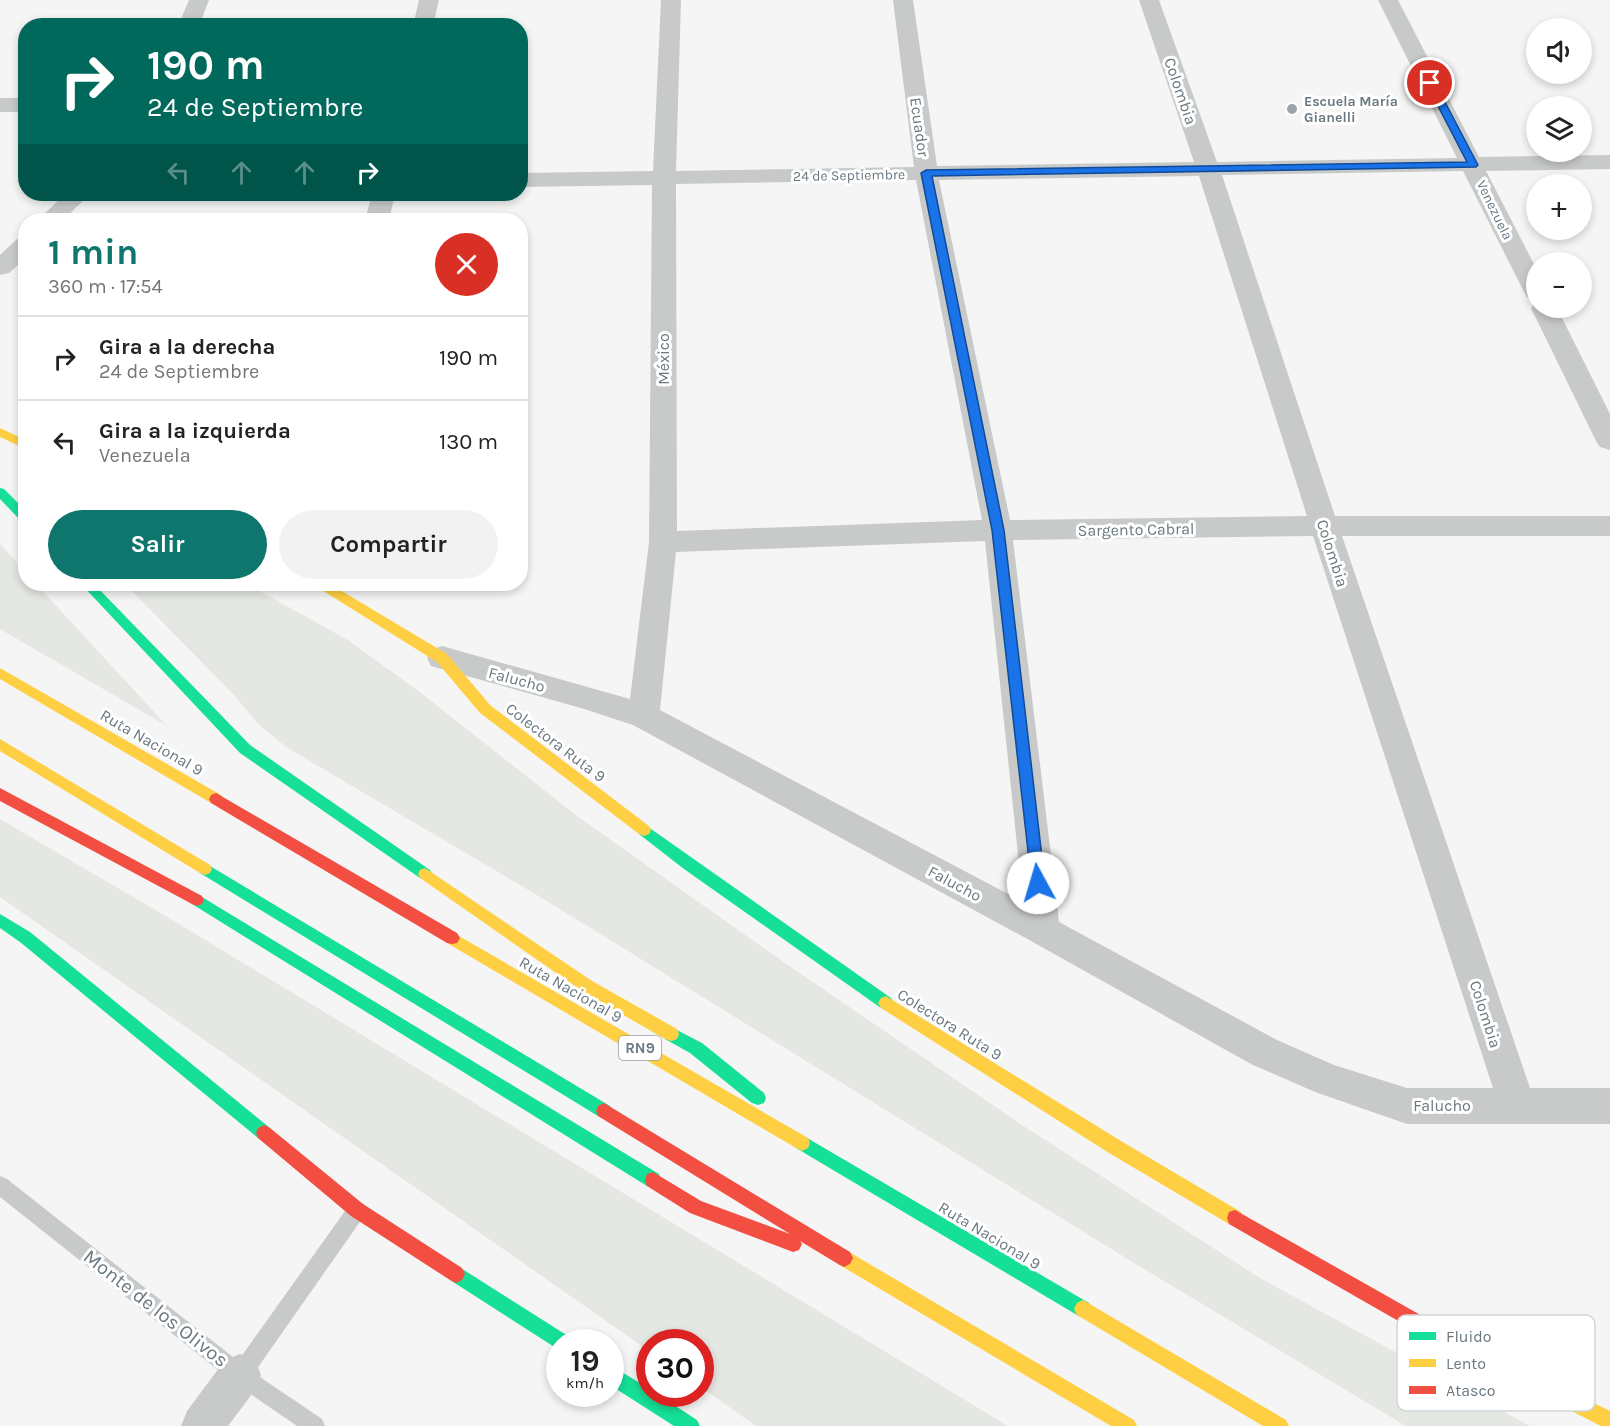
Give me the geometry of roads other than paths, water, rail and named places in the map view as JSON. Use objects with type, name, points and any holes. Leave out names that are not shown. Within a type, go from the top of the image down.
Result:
[{"type":"main road","points":[[0,432],[18,441]]},
{"type":"main road","points":[[0,492],[18,511]]},
{"type":"main road","points":[[94,591],[245,749],[587,986],[696,1048],[843,1167]]},
{"type":"main road","name":"Colectora Ruta 9","points":[[332,591],[441,658],[485,709],[689,865],[909,1019],[1115,1147],[1404,1315]]},
{"type":"main road","name":"Ruta Nacional 9","points":[[0,673],[1280,1426]]},
{"type":"main road","points":[[0,744],[866,1271],[1128,1426]]},
{"type":"main road","points":[[0,794],[203,903],[696,1207],[866,1271]]},
{"type":"main road","points":[[0,920],[25,937],[357,1210],[546,1332]]},
{"type":"main road","points":[[624,1383],[691,1426]]},
{"type":"main road","name":"Colectora Ruta 9","points":[[1590,1411],[1610,1421]]},
{"type":"street","points":[[191,18],[198,0]]},
{"type":"street","points":[[425,18],[429,0]]},
{"type":"street","name":"México","points":[[644,716],[663,542],[664,177],[671,0]]},
{"type":"street","name":"Ecuador","points":[[903,0],[926,173],[998,530],[1043,930]]},
{"type":"street","name":"Colombia","points":[[1149,0],[1208,169],[1517,1105]]},
{"type":"street","name":"Venezuela","points":[[1388,0],[1526,272]]},
{"type":"street","points":[[0,105],[18,105]]},
{"type":"street","name":"24 de Septiembre","points":[[528,180],[1610,162]]},
{"type":"street","points":[[58,213],[70,201]]},
{"type":"street","points":[[0,268],[18,251]]},
{"type":"street","points":[[1549,318],[1610,441]]},
{"type":"street","name":"Sargento Cabral","points":[[663,542],[998,530],[1324,526],[1610,526]]},
{"type":"street","name":"Falucho","points":[[441,658],[582,696],[644,716],[1043,930],[1254,1047],[1328,1080],[1407,1106],[1610,1106]]},
{"type":"street","points":[[202,1426],[240,1375]]},
{"type":"lane","name":"Monte de los Olivos","points":[[0,1185],[240,1375],[315,1426]]},
{"type":"lane","points":[[240,1375],[357,1210]]},
{"type":"place","name":"Escuela María Gianelli","points":[[1292,109]]}]
